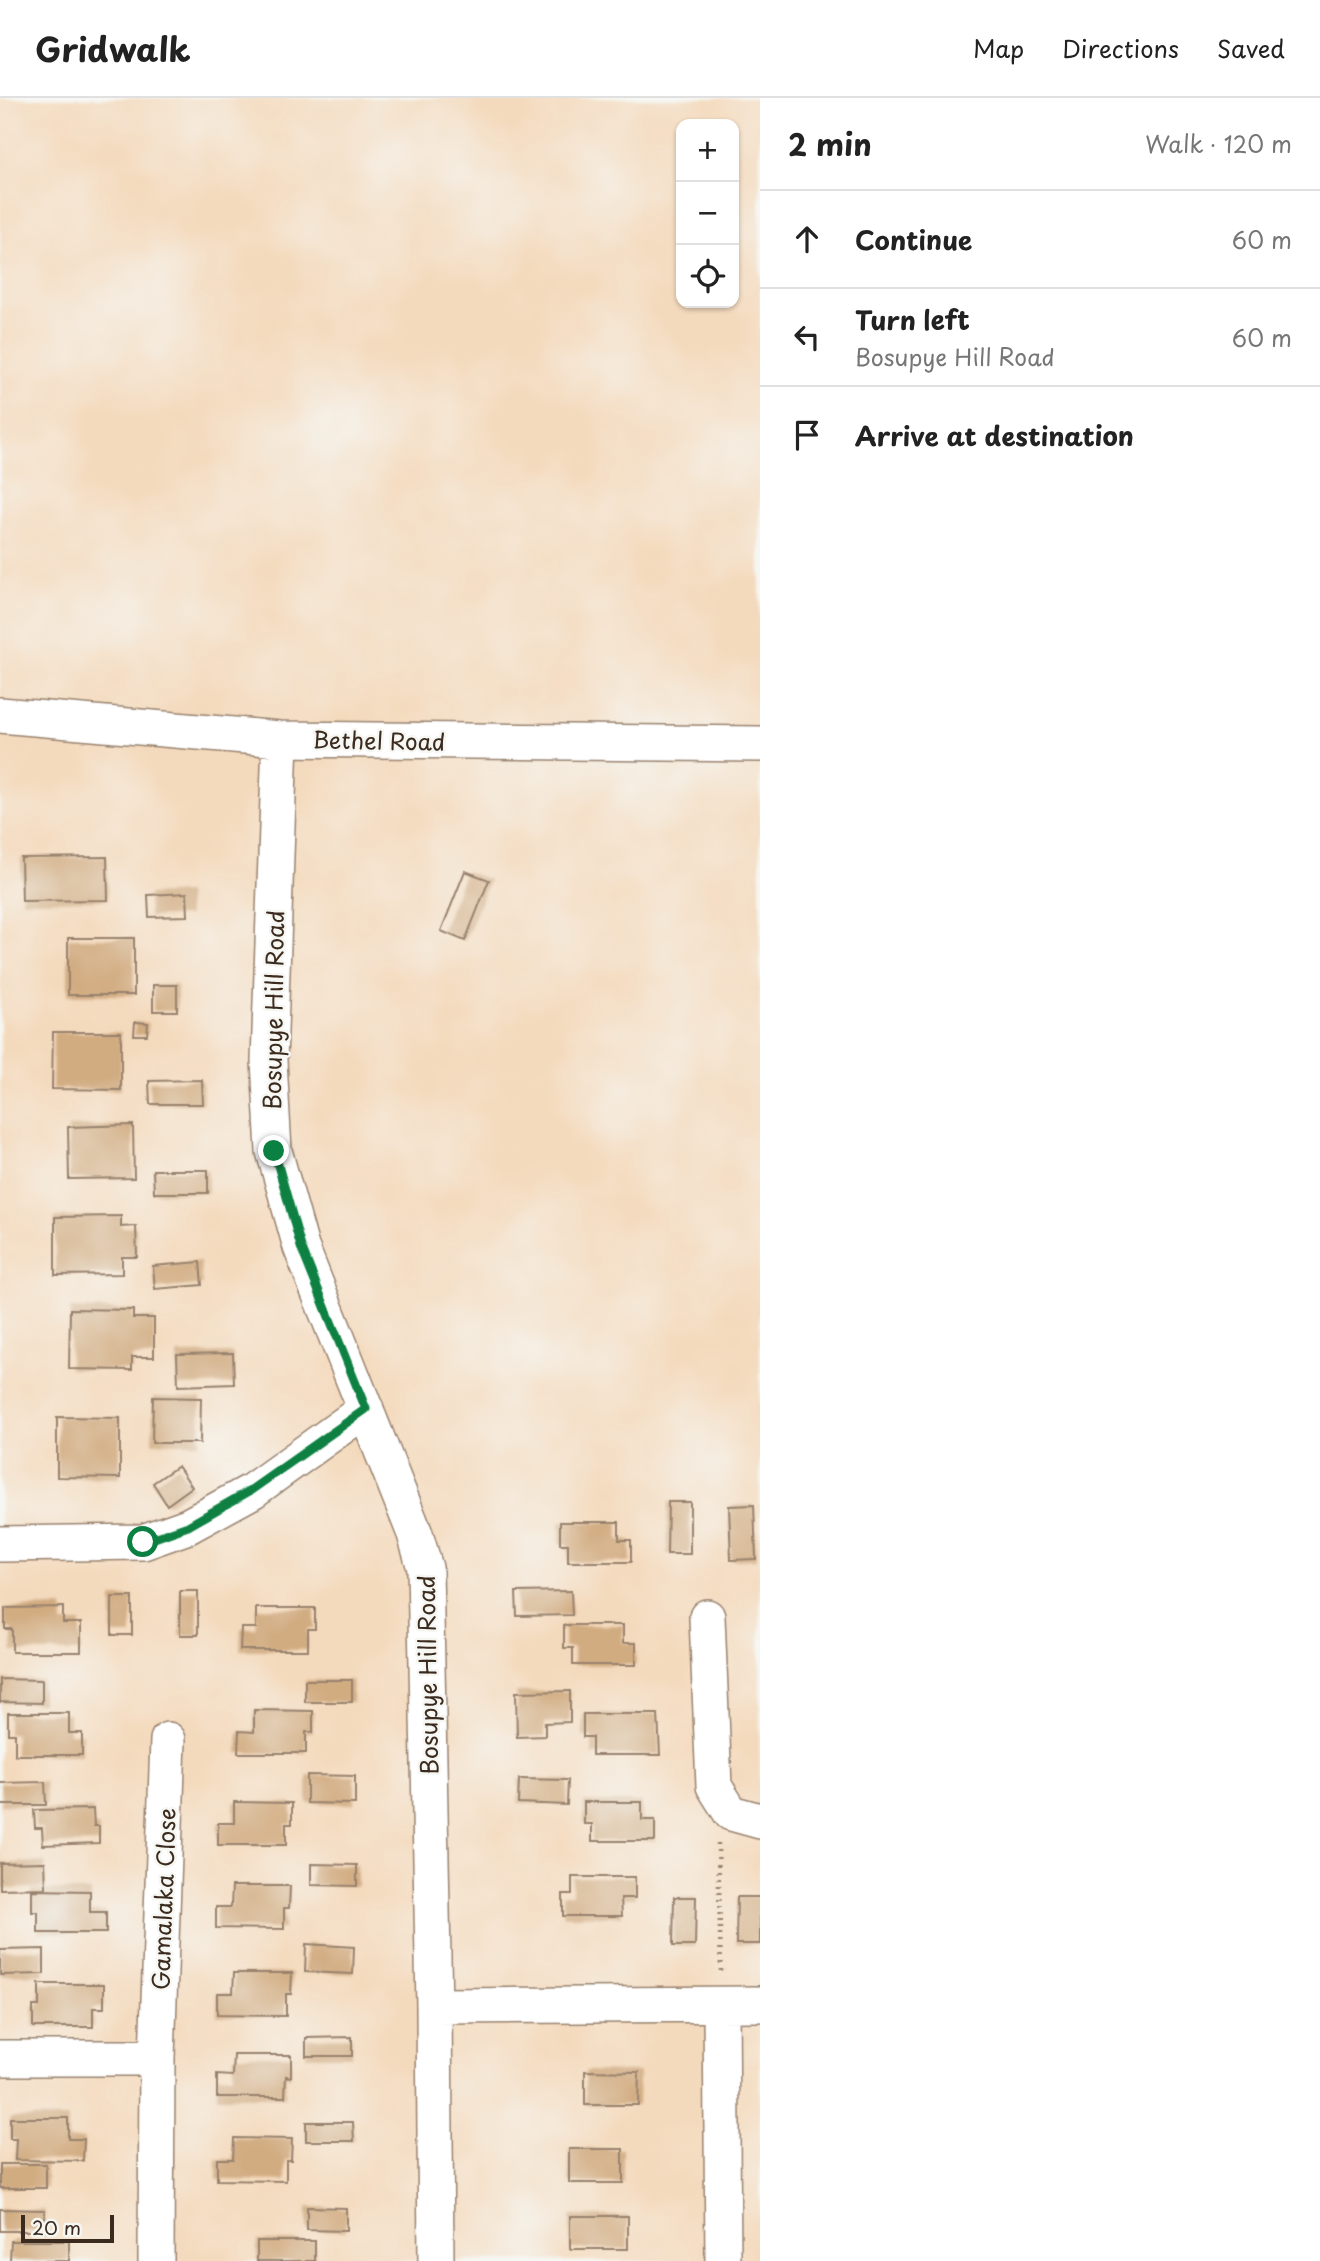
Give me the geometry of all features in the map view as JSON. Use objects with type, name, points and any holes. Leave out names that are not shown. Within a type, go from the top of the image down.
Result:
[{"type":"street","name":"Bethel Road","points":[[0,715],[280,739],[760,744]]},
{"type":"street","name":"Bosupye Hill Road","points":[[280,739],[269,1061],[274,1151],[301,1247],[415,1534],[425,1568],[436,2261]]},
{"type":"street","points":[[0,1544],[143,1542],[188,1526],[251,1490],[366,1409]]},
{"type":"street","points":[[707,1617],[714,1786],[745,1817]]},
{"type":"street","name":"Gamalaka Close","points":[[156,2261],[157,2057],[168,1740]]},
{"type":"street","points":[[434,2006],[760,2004]]},
{"type":"street","points":[[721,2006],[723,2261]]},
{"type":"street","points":[[0,2059],[157,2057]]},
{"type":"path","points":[[721,2006],[717,1846],[745,1817]]},
{"type":"building","points":[[107,857],[108,900],[22,901],[21,858]]},
{"type":"building","points":[[465,871],[489,880],[465,941],[441,931]]},
{"type":"building","points":[[187,893],[188,916],[149,917],[148,895]]},
{"type":"building","points":[[68,938],[134,938],[134,995],[68,995]]},
{"type":"building","points":[[153,985],[177,985],[177,1011],[153,1011]]},
{"type":"building","points":[[135,1022],[148,1023],[147,1035],[134,1035]]},
{"type":"building","points":[[53,1032],[121,1032],[121,1090],[52,1089]]},
{"type":"building","points":[[202,1080],[203,1104],[150,1104],[149,1081]]},
{"type":"building","points":[[133,1125],[134,1178],[69,1179],[68,1127]]},
{"type":"building","points":[[153,1170],[208,1170],[208,1193],[154,1193]]},
{"type":"building","points":[[121,1216],[121,1227],[136,1226],[137,1257],[122,1257],[122,1274],[55,1275],[55,1217]]},
{"type":"building","points":[[200,1262],[202,1285],[155,1289],[153,1266]]},
{"type":"building","points":[[70,1309],[133,1310],[133,1318],[154,1318],[154,1357],[132,1357],[132,1370],[69,1369]]},
{"type":"building","points":[[233,1353],[234,1384],[178,1386],[177,1354]]},
{"type":"building","points":[[153,1397],[201,1398],[200,1443],[152,1443]]},
{"type":"building","points":[[57,1417],[120,1418],[120,1478],[57,1477]]},
{"type":"building","points":[[178,1466],[192,1487],[167,1505],[153,1483]]},
{"type":"building","points":[[668,1502],[690,1502],[690,1554],[667,1554]]},
{"type":"building","points":[[754,1505],[756,1559],[731,1560],[729,1506]]},
{"type":"building","points":[[560,1522],[619,1522],[619,1540],[631,1540],[631,1562],[568,1562],[568,1544],[560,1544]]},
{"type":"building","points":[[180,1591],[198,1591],[198,1635],[180,1635]]},
{"type":"building","points":[[571,1591],[572,1615],[517,1616],[516,1592]]},
{"type":"building","points":[[112,1597],[132,1597],[132,1635],[112,1635]]},
{"type":"building","points":[[63,1607],[63,1623],[81,1623],[81,1652],[12,1652],[12,1629],[5,1629],[5,1608]]},
{"type":"building","points":[[256,1608],[315,1608],[315,1629],[308,1629],[308,1650],[240,1650],[241,1628],[256,1628]]},
{"type":"building","points":[[564,1625],[623,1625],[623,1643],[636,1643],[636,1665],[573,1665],[573,1648],[564,1648]]},
{"type":"building","points":[[0,1679],[42,1680],[42,1703],[0,1702]]},
{"type":"building","points":[[305,1680],[352,1680],[352,1702],[305,1702]]},
{"type":"building","points":[[570,1691],[570,1722],[545,1723],[545,1736],[517,1737],[516,1692]]},
{"type":"building","points":[[254,1710],[313,1711],[313,1732],[306,1732],[306,1753],[238,1753],[239,1731],[254,1732]]},
{"type":"building","points":[[8,1713],[69,1713],[69,1733],[82,1733],[82,1755],[15,1755],[15,1734],[8,1734]]},
{"type":"building","points":[[583,1714],[658,1714],[660,1755],[592,1755],[592,1737],[583,1737]]},
{"type":"building","points":[[307,1775],[355,1776],[355,1804],[307,1803]]},
{"type":"building","points":[[519,1779],[568,1780],[567,1805],[518,1803]]},
{"type":"building","points":[[45,1782],[46,1805],[1,1805],[0,1783]]},
{"type":"building","points":[[234,1802],[292,1803],[292,1824],[286,1824],[286,1845],[218,1845],[218,1823],[234,1823]]},
{"type":"building","points":[[584,1802],[642,1802],[642,1820],[655,1820],[655,1841],[592,1841],[592,1824],[584,1824]]},
{"type":"building","points":[[93,1809],[94,1826],[99,1826],[99,1843],[43,1845],[42,1828],[35,1828],[34,1810]]},
{"type":"building","points":[[45,1862],[46,1888],[0,1889],[0,1863]]},
{"type":"building","points":[[311,1864],[357,1865],[357,1886],[311,1885]]},
{"type":"building","points":[[572,1877],[635,1877],[635,1898],[621,1898],[622,1916],[563,1916],[563,1894],[572,1894]]},
{"type":"building","points":[[232,1886],[290,1886],[289,1908],[284,1908],[284,1929],[216,1928],[216,1907],[231,1907]]},
{"type":"building","points":[[32,1890],[90,1891],[90,1912],[106,1912],[106,1933],[38,1933],[38,1912],[32,1912]]},
{"type":"building","points":[[674,1897],[696,1897],[695,1946],[673,1946]]},
{"type":"building","points":[[737,1897],[760,1897],[760,1944],[736,1944]]},
{"type":"building","points":[[306,1944],[354,1947],[353,1974],[305,1972]]},
{"type":"building","points":[[44,1949],[44,1974],[0,1975],[0,1950]]},
{"type":"building","points":[[234,1973],[292,1973],[291,1994],[286,1994],[286,2016],[217,2015],[217,1993],[233,1993]]},
{"type":"building","points":[[39,1984],[104,1984],[104,2008],[93,2008],[93,2027],[33,2027],[33,2006],[39,2006]]},
{"type":"building","points":[[352,2037],[352,2056],[306,2056],[306,2038]]},
{"type":"building","points":[[234,2055],[291,2055],[291,2077],[286,2076],[285,2097],[217,2097],[217,2075],[233,2076]]},
{"type":"building","points":[[585,2071],[639,2072],[638,2105],[585,2105]]},
{"type":"building","points":[[10,2118],[68,2118],[68,2139],[84,2139],[83,2161],[15,2160],[16,2139],[10,2139]]},
{"type":"building","points":[[306,2122],[353,2122],[354,2141],[306,2141]]},
{"type":"building","points":[[234,2138],[292,2139],[291,2160],[286,2160],[286,2181],[217,2180],[217,2159],[233,2159]]},
{"type":"building","points":[[569,2149],[623,2149],[623,2183],[569,2183]]},
{"type":"building","points":[[0,2164],[46,2164],[46,2188],[0,2188]]},
{"type":"building","points":[[307,2207],[346,2208],[346,2231],[307,2230]]},
{"type":"building","points":[[0,2209],[45,2210],[45,2231],[0,2231]]},
{"type":"building","points":[[570,2216],[628,2216],[628,2249],[570,2249]]},
{"type":"building","points":[[11,2241],[69,2241],[69,2261],[10,2261]]},
{"type":"building","points":[[257,2241],[315,2241],[315,2261],[257,2261]]},
{"type":"route","points":[[143,1542],[188,1526],[251,1490],[366,1409],[301,1247],[274,1151]]}]
